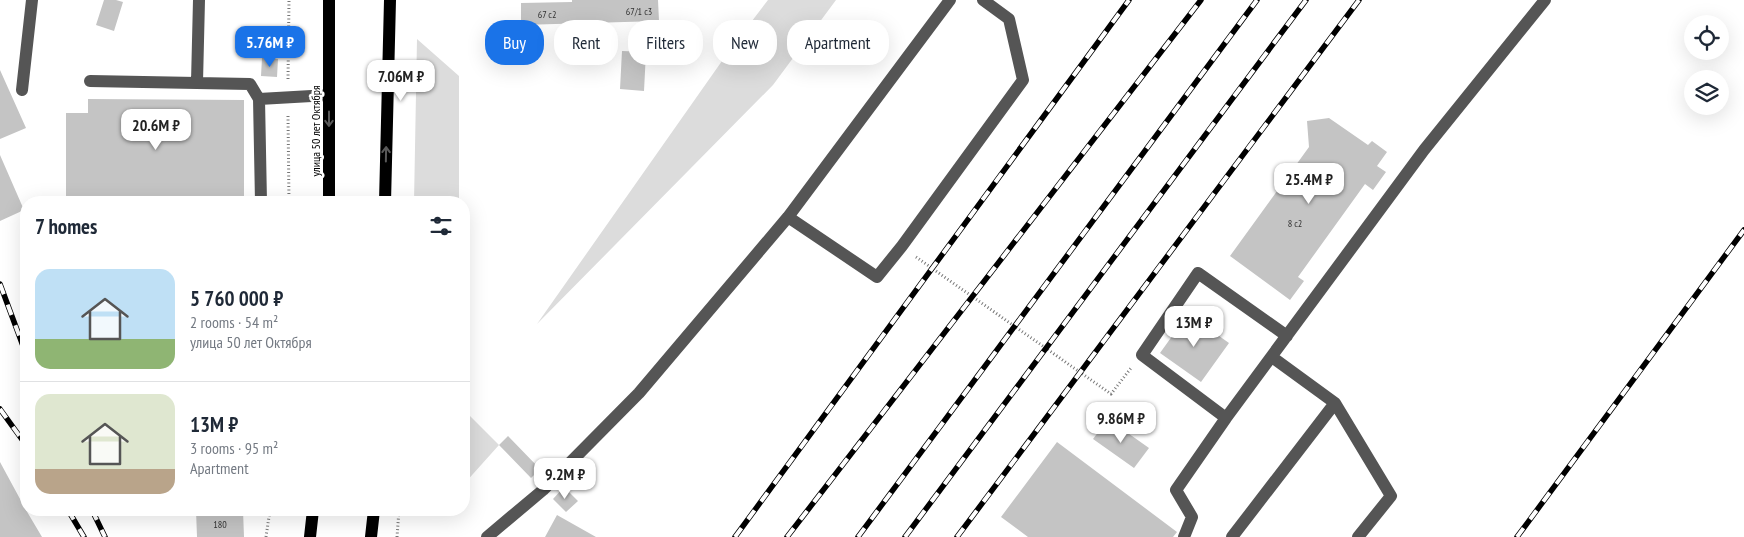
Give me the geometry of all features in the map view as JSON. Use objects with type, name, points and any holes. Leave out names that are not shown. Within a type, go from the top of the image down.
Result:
[{"type":"main road","name":"улица 50 лет Октября","points":[[329,196],[330,0]]},
{"type":"main road","points":[[385,196],[390,0]]},
{"type":"main road","points":[[310,537],[312,516]]},
{"type":"main road","points":[[371,537],[373,516]]},
{"type":"lane","points":[[22,90],[32,0]]},
{"type":"lane","points":[[197,82],[199,0]]},
{"type":"lane","points":[[487,537],[542,490],[639,393],[788,217],[950,0]]},
{"type":"lane","points":[[788,217],[877,277],[902,246],[1023,80],[1009,19],[982,0]]},
{"type":"lane","points":[[1184,537],[1192,517],[1176,490],[1226,418],[1424,150],[1545,0]]},
{"type":"lane","points":[[90,80],[250,84],[259,99],[261,196]]},
{"type":"lane","points":[[259,99],[329,94]]},
{"type":"lane","points":[[1226,418],[1142,355],[1198,273],[1286,336]]},
{"type":"lane","points":[[1272,357],[1335,403],[1391,496],[1358,537]]},
{"type":"lane","points":[[1232,537],[1335,403]]},
{"type":"path","points":[[902,246],[1110,394],[1142,355]]},
{"type":"path","points":[[266,537],[269,516]]},
{"type":"path","points":[[397,537],[399,516]]},
{"type":"shaded area","points":[[768,0],[836,0],[821,20],[787,20],[788,65],[773,85],[537,324],[719,65],[777,65],[777,20],[753,20]]},
{"type":"shaded area","points":[[417,39],[459,76],[459,196],[414,196]]},
{"type":"shaded area","points":[[470,416],[499,445],[470,477]]},
{"type":"building","points":[[104,0],[123,2],[114,31],[96,25]]},
{"type":"building","points":[[572,0],[658,0],[659,20],[628,20],[628,22],[618,22],[618,20],[554,20],[554,24],[544,24],[544,20],[521,20],[521,3],[572,2]]},
{"type":"building","points":[[622,51],[628,51],[628,65],[645,65],[644,91],[620,89]]},
{"type":"building","points":[[262,58],[278,59],[277,77],[261,76]]},
{"type":"building","points":[[0,70],[26,128],[0,139]]},
{"type":"building","points":[[88,99],[244,100],[244,196],[66,196],[66,113],[88,113]]},
{"type":"building","points":[[1329,118],[1368,145],[1372,141],[1387,152],[1377,166],[1386,172],[1373,190],[1365,184],[1298,277],[1304,281],[1290,300],[1230,256],[1309,147],[1307,121]]},
{"type":"building","points":[[0,155],[20,201],[20,212],[0,221]]},
{"type":"building","points":[[1188,314],[1229,343],[1201,382],[1160,353]]},
{"type":"building","points":[[1108,419],[1149,448],[1134,468],[1093,439]]},
{"type":"building","points":[[508,436],[540,469],[531,478],[499,445]]},
{"type":"building","points":[[1057,442],[1177,532],[1173,537],[1028,537],[1001,517]]},
{"type":"building","points":[[0,462],[20,499],[20,516],[30,516],[42,537],[0,537]]},
{"type":"building","points":[[564,487],[578,501],[566,512],[553,499]]},
{"type":"building","points":[[557,515],[596,537],[545,537]]},
{"type":"building","points":[[196,516],[243,516],[244,537],[197,537]]},
{"type":"railway","points":[[735,537],[1129,0]]},
{"type":"railway","points":[[787,537],[1201,0]]},
{"type":"railway","points":[[858,537],[1257,0]]},
{"type":"railway","points":[[905,537],[1306,0]]},
{"type":"railway","points":[[957,537],[1359,0]]},
{"type":"railway","points":[[1517,537],[1744,230]]},
{"type":"railway","points":[[0,284],[20,338]]},
{"type":"railway","points":[[0,409],[20,437]]},
{"type":"railway","points":[[72,516],[84,537]]},
{"type":"railway","points":[[95,516],[105,537]]}]
